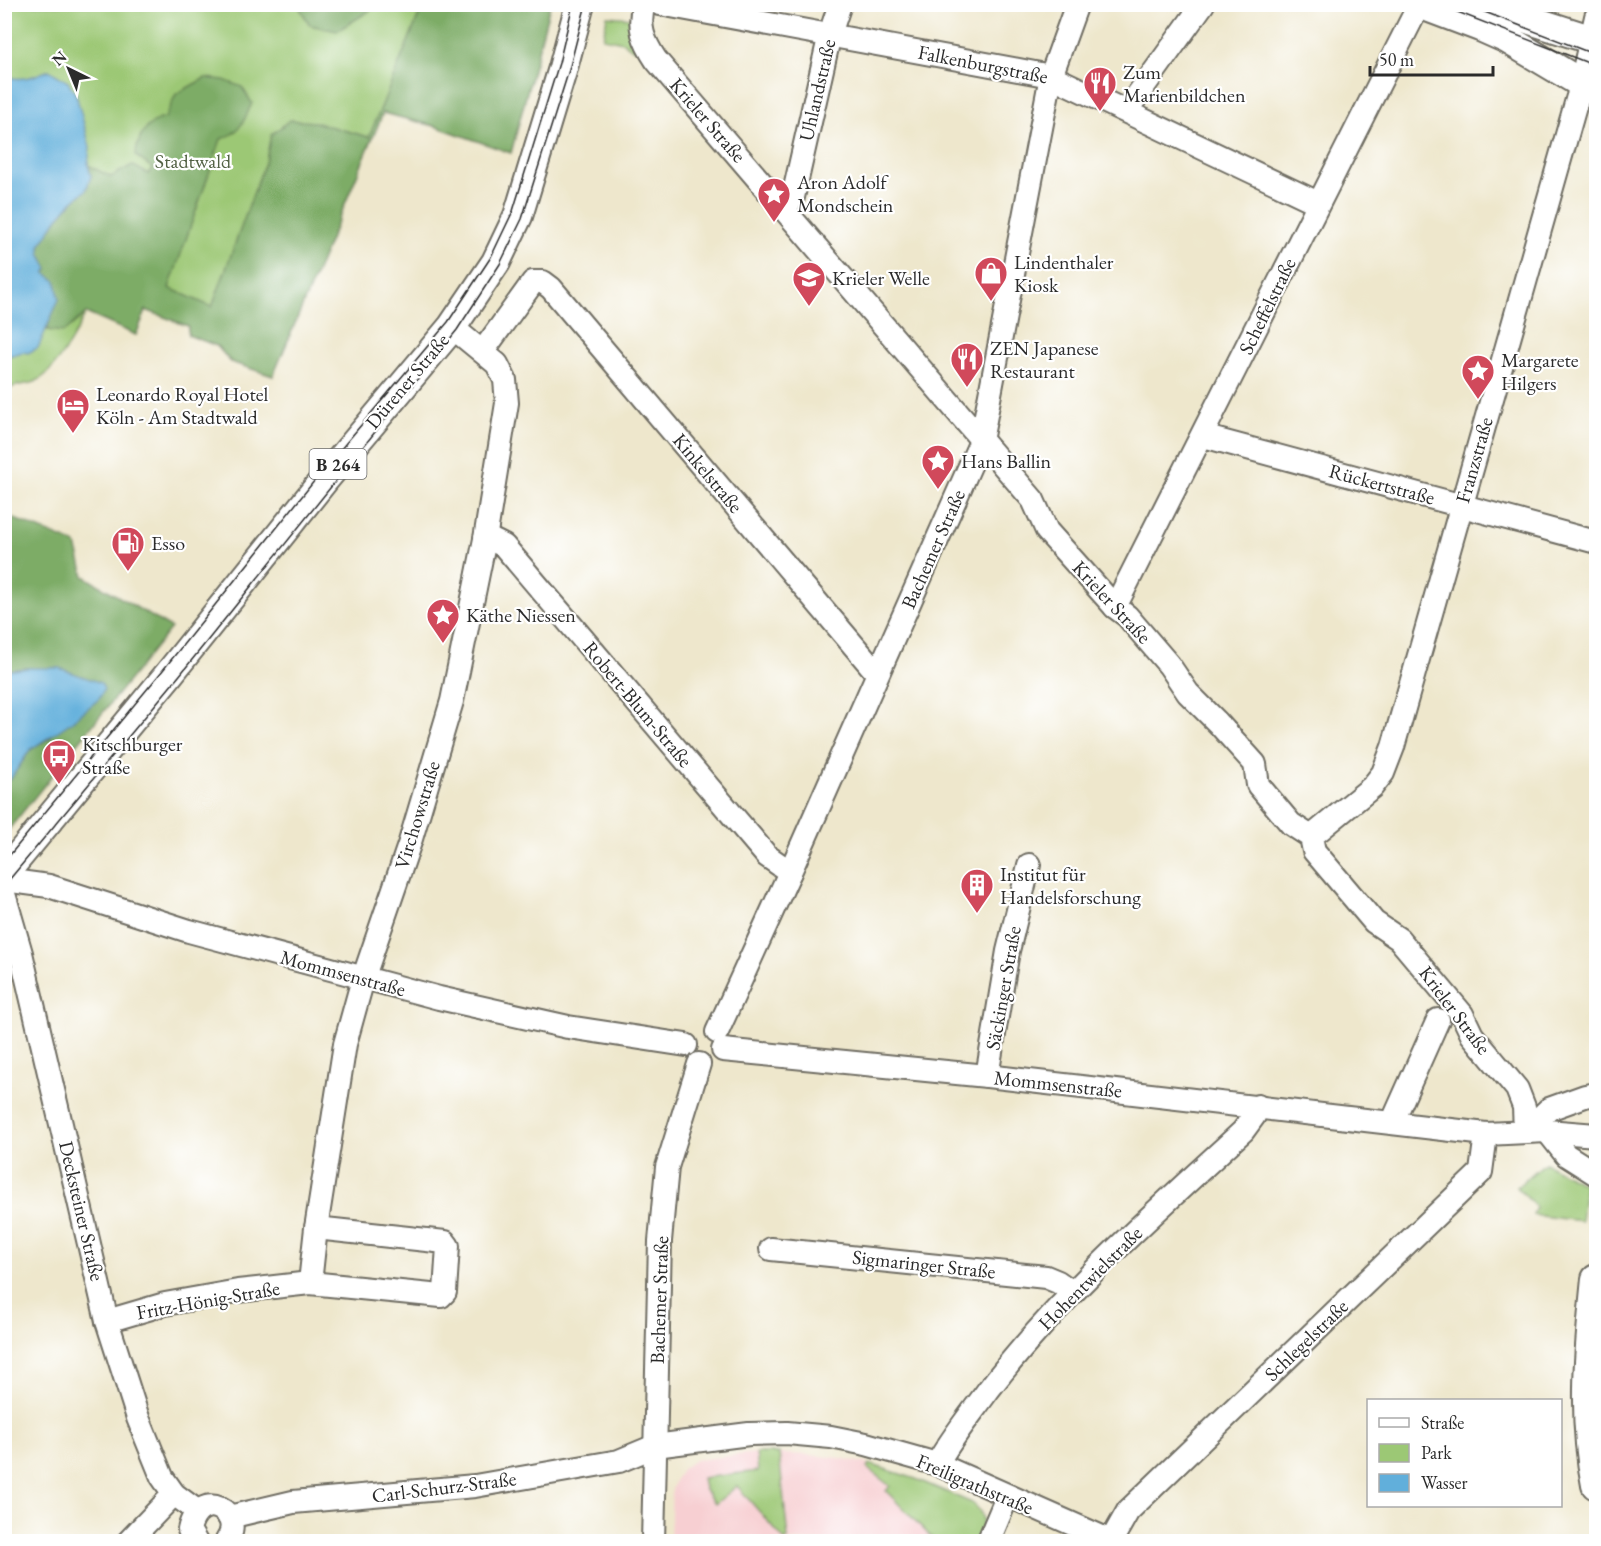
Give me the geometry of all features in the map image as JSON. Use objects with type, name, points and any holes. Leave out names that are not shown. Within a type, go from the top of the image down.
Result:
[{"type":"main road","name":"Dürener Straße","points":[[4,874],[169,674],[324,480],[453,327],[496,262],[518,216],[564,68],[580,4]]},
{"type":"main road","points":[[1419,4],[1507,39],[1588,87]]},
{"type":"main road","points":[[1480,4],[1595,32]]},
{"type":"main road","points":[[1596,1279],[1594,1331],[1587,1395],[1591,1459],[1596,1485]]},
{"type":"street","name":"Krieler Straße","points":[[644,4],[641,14],[641,30],[656,60],[1033,500],[1047,531],[1169,665],[1188,693],[1255,764],[1258,785],[1284,816],[1291,824],[1311,837],[1314,851],[1374,922],[1399,939],[1433,978],[1462,1014],[1472,1035],[1517,1089],[1536,1132]]},
{"type":"street","name":"Falkenburgstraße","points":[[660,4],[1051,76],[1318,203]]},
{"type":"street","name":"Uhlandstraße","points":[[785,209],[793,197],[830,34],[840,4]]},
{"type":"street","name":"Bachemer Straße","points":[[720,1041],[790,872],[981,441],[1051,76],[1077,4]]},
{"type":"street","points":[[1126,111],[1203,4]]},
{"type":"street","name":"Scheffelstraße","points":[[1115,607],[1419,4]]},
{"type":"street","name":"Franzstraße","points":[[1311,837],[1372,787],[1383,773],[1393,747],[1578,96],[1588,87],[1595,32]]},
{"type":"street","name":"Kinkelstraße","points":[[483,351],[533,282],[543,282],[551,288],[877,673]]},
{"type":"street","name":"Virchowstraße","points":[[310,1283],[316,1228],[345,1044],[363,979],[410,842],[452,701],[485,539],[507,404],[505,380],[497,364],[453,327]]},
{"type":"street","name":"Rückertstraße","points":[[1203,436],[1596,542]]},
{"type":"street","name":"Robert-Blum-Straße","points":[[485,539],[504,546],[767,856],[790,872]]},
{"type":"street","name":"Säckinger Straße","points":[[987,1076],[1008,951],[1029,865]]},
{"type":"street","name":"Mommsenstraße","points":[[4,880],[49,886],[189,931],[363,979],[568,1027],[686,1045]]},
{"type":"street","name":"Decksteiner Straße","points":[[4,894],[21,953],[107,1321],[138,1418],[162,1477],[174,1494],[197,1511]]},
{"type":"street","points":[[1392,1123],[1438,1020]]},
{"type":"street","points":[[700,1028],[706,1028],[720,1041],[721,1056],[711,1064],[699,1064],[689,1057],[686,1045],[690,1034],[700,1028]]},
{"type":"street","name":"Mommsenstraße","points":[[720,1041],[987,1076],[1486,1134],[1536,1132],[1596,1135]]},
{"type":"street","name":"Bachemer Straße","points":[[653,1542],[660,1241],[668,1167],[699,1064]]},
{"type":"street","points":[[1596,1094],[1550,1109],[1536,1132],[1596,1174]]},
{"type":"street","name":"Hohentwielstraße","points":[[937,1464],[950,1442],[1000,1376],[1072,1292],[1243,1131],[1258,1106]]},
{"type":"street","name":"Schlegelstraße","points":[[1112,1541],[1128,1511],[1481,1172],[1486,1134]]},
{"type":"street","name":"Fritz-Hönig-Straße","points":[[107,1321],[165,1305],[238,1291],[310,1283],[441,1296],[445,1292],[448,1246],[445,1242],[316,1228]]},
{"type":"street","name":"Sigmaringer Straße","points":[[771,1249],[1046,1277],[1072,1292]]},
{"type":"street","name":"Freiligrathstraße","points":[[656,1446],[749,1434],[787,1433],[831,1437],[866,1444],[937,1464],[1007,1497],[1112,1541]]},
{"type":"street","name":"Carl-Schurz-Straße","points":[[229,1517],[293,1502],[486,1484],[620,1461],[656,1446]]},
{"type":"street","points":[[128,1542],[174,1494]]},
{"type":"street","points":[[988,1542],[1007,1497]]},
{"type":"street","points":[[194,1541],[189,1530],[191,1519],[197,1511],[206,1506],[213,1506],[225,1511],[229,1517],[231,1532],[226,1542]]},
{"type":"shaded area","points":[[756,1453],[840,1458],[869,1464],[916,1479],[979,1508],[983,1515],[979,1541],[670,1542],[672,1490],[683,1468],[695,1460]]},
{"type":"green space","points":[[300,4],[379,5],[337,31],[310,25],[299,7]]},
{"type":"green space","name":"Stadtwald","points":[[5,5],[550,5],[511,153],[435,126],[383,113],[273,376],[231,362],[217,346],[188,335],[188,326],[146,310],[136,335],[86,313],[64,352],[43,377],[35,382],[16,386],[5,393]]},
{"type":"green space","points":[[423,5],[550,5],[511,153],[435,126],[383,113],[273,376],[231,362],[217,346],[188,335],[188,326],[146,310],[136,335],[86,313],[64,332],[47,330],[52,310],[59,299],[49,276],[45,273],[48,269],[40,253],[40,246],[57,219],[86,190],[91,176],[88,165],[111,177],[132,165],[148,174],[152,168],[136,156],[140,137],[153,123],[165,118],[176,94],[205,78],[224,80],[242,87],[252,103],[237,130],[221,139],[169,288],[212,307],[266,159],[271,135],[290,120],[314,122],[369,137]]},
{"type":"green space","points":[[607,16],[632,18],[638,46],[634,50],[623,42],[603,38]]},
{"type":"green space","points":[[5,515],[76,544],[84,576],[171,628],[5,834],[5,779],[10,780],[30,750],[51,738],[27,668],[5,671]]},
{"type":"green space","points":[[1545,1163],[1585,1185],[1581,1221],[1533,1215],[1536,1207],[1517,1187]]},
{"type":"green space","points":[[756,1453],[779,1453],[788,1539],[785,1541],[737,1486],[715,1504],[704,1489],[702,1478],[758,1471]]},
{"type":"green space","points":[[869,1464],[916,1479],[972,1503],[980,1511],[983,1520],[979,1541],[935,1541],[886,1491],[890,1486],[867,1468]]},
{"type":"water","points":[[49,70],[68,82],[76,94],[90,147],[88,165],[91,176],[86,190],[57,219],[40,246],[40,253],[48,269],[45,273],[56,281],[59,299],[38,348],[28,353],[23,352],[5,357],[5,76],[22,78]]},
{"type":"water","points":[[59,668],[101,683],[104,689],[99,699],[70,723],[30,750],[10,780],[5,779],[5,671]]},
{"type":"tram line","points":[[4,862],[163,670],[319,475],[448,322],[491,257],[513,211],[559,63],[573,4]]},
{"type":"tram line","points":[[4,886],[179,676],[457,330],[500,264],[522,219],[569,70],[586,4]]},
{"type":"tram line","points":[[1437,4],[1596,66]]},
{"type":"tram line","points":[[1464,4],[1596,55]]},
{"type":"place","name":"Zum Marienbildchen","points":[[1100,112]]},
{"type":"place","name":"Aron Adolf Mondschein","points":[[774,223]]},
{"type":"place","name":"Lindenthaler Kiosk","points":[[991,302]]},
{"type":"place","name":"Krieler Welle","points":[[809,307]]},
{"type":"place","name":"ZEN Japanese Restaurant","points":[[967,388]]},
{"type":"place","name":"Margarete Hilgers","points":[[1478,400]]},
{"type":"place","name":"Leonardo Royal Hotel Köln - Am Stadtwald","points":[[73,434]]},
{"type":"place","name":"Hans Ballin","points":[[938,490]]},
{"type":"place","name":"Esso","points":[[128,572]]},
{"type":"place","name":"Käthe Niessen","points":[[443,644]]},
{"type":"place","name":"Kitschburger Straße","points":[[59,785]]},
{"type":"place","name":"Institut für Handelsforschung","points":[[977,914]]}]
